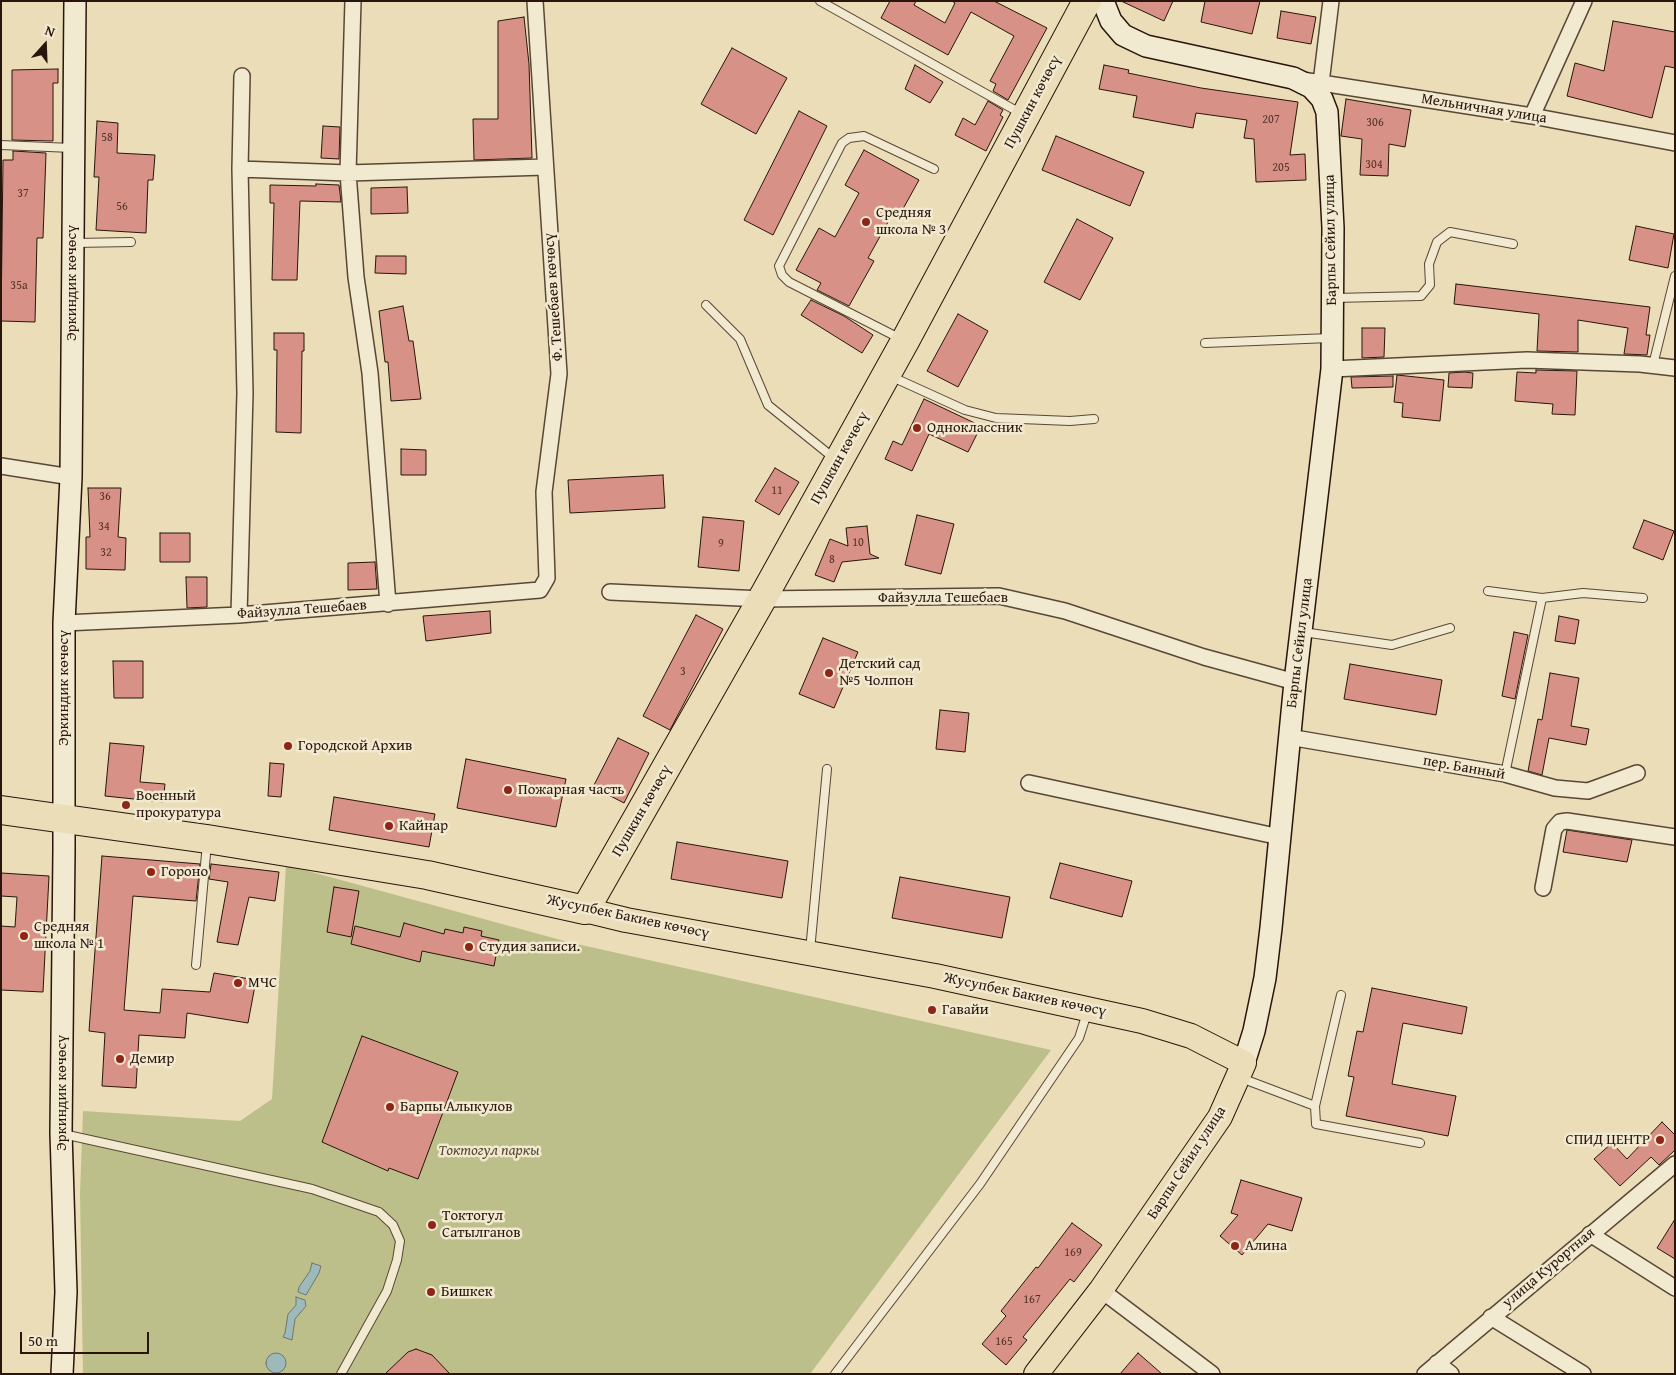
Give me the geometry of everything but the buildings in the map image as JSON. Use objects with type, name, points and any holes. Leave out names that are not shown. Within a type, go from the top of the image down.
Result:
[{"type":"highway","name":"Пушкин көчөсү","points":[[585,910],[762,600],[905,341],[1087,1]]},
{"type":"highway","name":"Жусупбек Бакиев көчөсү","points":[[1,810],[207,839],[427,875],[585,910]]},
{"type":"main road","name":"Эркиндик көчөсү","points":[[62,1374],[66,1292],[61,1133],[64,623],[71,477],[75,1]]},
{"type":"main road","name":"Барпы Сейил улица","points":[[1036,1374],[1101,1290],[1220,1118],[1241,1070],[1254,1031],[1265,978],[1295,682],[1332,369],[1333,228],[1328,112],[1322,99],[1311,87],[1293,78],[1146,46],[1123,35],[1111,20],[1103,1]]},
{"type":"main road","name":"Жусупбек Бакиев көчөсү","points":[[585,910],[626,920],[935,976],[1088,1008],[1191,1036],[1241,1070]]},
{"type":"street","points":[[353,1],[348,173],[356,277],[370,373],[388,604]]},
{"type":"street","name":"Ф. Тешебаев көчөсү","points":[[535,1],[559,374],[544,492],[547,578],[540,590]]},
{"type":"street","points":[[1321,83],[1331,1]]},
{"type":"street","points":[[1532,116],[1584,1]]},
{"type":"street","points":[[239,615],[245,393],[240,169],[242,76]]},
{"type":"street","name":"Мельничная улица","points":[[1293,78],[1532,116],[1675,143]]},
{"type":"street","points":[[240,169],[348,173],[545,167]]},
{"type":"street","points":[[1332,369],[1527,360],[1653,365],[1675,368]]},
{"type":"street","points":[[1,466],[71,477]]},
{"type":"street","name":"Файзулла Тешебаев","points":[[64,623],[239,615],[540,590]]},
{"type":"street","name":"Файзулла Тешебаев","points":[[610,592],[762,600],[999,596],[1065,611],[1204,657],[1295,682]]},
{"type":"street","name":"пер. Банный","points":[[1289,737],[1506,774],[1555,788],[1588,791],[1636,773]]},
{"type":"street","points":[[1029,784],[1280,837]]},
{"type":"street","points":[[1543,888],[1554,828],[1560,822],[1567,821],[1675,836]]},
{"type":"street","name":"улица Курортная","points":[[1425,1374],[1675,1164]]},
{"type":"street","points":[[1590,1234],[1675,1288]]},
{"type":"street","points":[[1101,1290],[1212,1374]]},
{"type":"street","points":[[1491,1317],[1583,1374]]},
{"type":"street","points":[[1437,1363],[1451,1374]]},
{"type":"lane","points":[[820,1],[1026,116]]},
{"type":"lane","points":[[905,341],[789,282],[782,275],[779,266],[842,143],[849,138],[864,136],[934,169]]},
{"type":"lane","points":[[1,145],[73,148]]},
{"type":"lane","points":[[1332,298],[1421,296],[1430,285],[1430,264],[1437,242],[1450,232],[1513,244]]},
{"type":"lane","points":[[72,243],[130,242]]},
{"type":"lane","points":[[1653,365],[1675,276]]},
{"type":"lane","points":[[706,305],[740,339],[768,405],[838,460]]},
{"type":"lane","points":[[1205,344],[1332,338]]},
{"type":"lane","points":[[886,374],[965,410],[996,418],[1070,421],[1094,419]]},
{"type":"lane","points":[[1488,591],[1542,598],[1583,593],[1643,598]]},
{"type":"lane","points":[[1506,774],[1542,598]]},
{"type":"lane","points":[[1301,632],[1392,645],[1450,628]]},
{"type":"lane","points":[[810,953],[827,769]]},
{"type":"lane","points":[[196,965],[207,839]]},
{"type":"lane","points":[[1341,995],[1315,1106],[1316,1124],[1420,1144]]},
{"type":"lane","points":[[835,1374],[980,1184],[1079,1038],[1088,1008]]},
{"type":"lane","points":[[1241,1070],[1315,1106]]},
{"type":"lane","points":[[61,1133],[312,1189],[379,1212],[393,1225],[400,1241],[397,1260],[387,1291],[341,1374]]},
{"type":"green space","name":"Токтогул паркы","points":[[286,865],[568,942],[1051,1050],[810,1374],[83,1374],[80,1194],[83,1111],[240,1121],[272,1099]]},
{"type":"water","points":[[312,1263],[321,1266],[306,1295],[298,1292],[299,1287],[310,1271]]},
{"type":"water","points":[[296,1297],[305,1300],[306,1306],[295,1319],[292,1340],[283,1337],[288,1314],[296,1305]]},
{"type":"water","points":[[276,1353],[283,1356],[286,1363],[283,1370],[276,1373],[269,1370],[266,1363],[269,1356]]},
{"type":"place","name":"Средняя школа № 3","points":[[866,222]]},
{"type":"place","name":"Одноклассник","points":[[917,428]]},
{"type":"place","name":"Детский сад №5 Чолпон","points":[[829,673]]},
{"type":"place","name":"Городской Архив","points":[[288,746]]},
{"type":"place","name":"Пожарная часть","points":[[508,790]]},
{"type":"place","name":"Военный прокуратура","points":[[126,805]]},
{"type":"place","name":"Кайнар","points":[[389,826]]},
{"type":"place","name":"Гороно","points":[[151,872]]},
{"type":"place","name":"Средняя школа № 1","points":[[24,936]]},
{"type":"place","name":"Студия записи.","points":[[469,947]]},
{"type":"place","name":"МЧС","points":[[238,983]]},
{"type":"place","name":"Гавайи","points":[[932,1010]]},
{"type":"place","name":"Демир","points":[[120,1059]]},
{"type":"place","name":"Барпы Алыкулов","points":[[390,1107]]},
{"type":"place","name":"СПИД ЦЕНТР","points":[[1660,1140]]},
{"type":"place","name":"Токтогул Сатылганов","points":[[432,1225]]},
{"type":"place","name":"Алина","points":[[1235,1246]]},
{"type":"place","name":"Бишкек","points":[[431,1292]]}]
